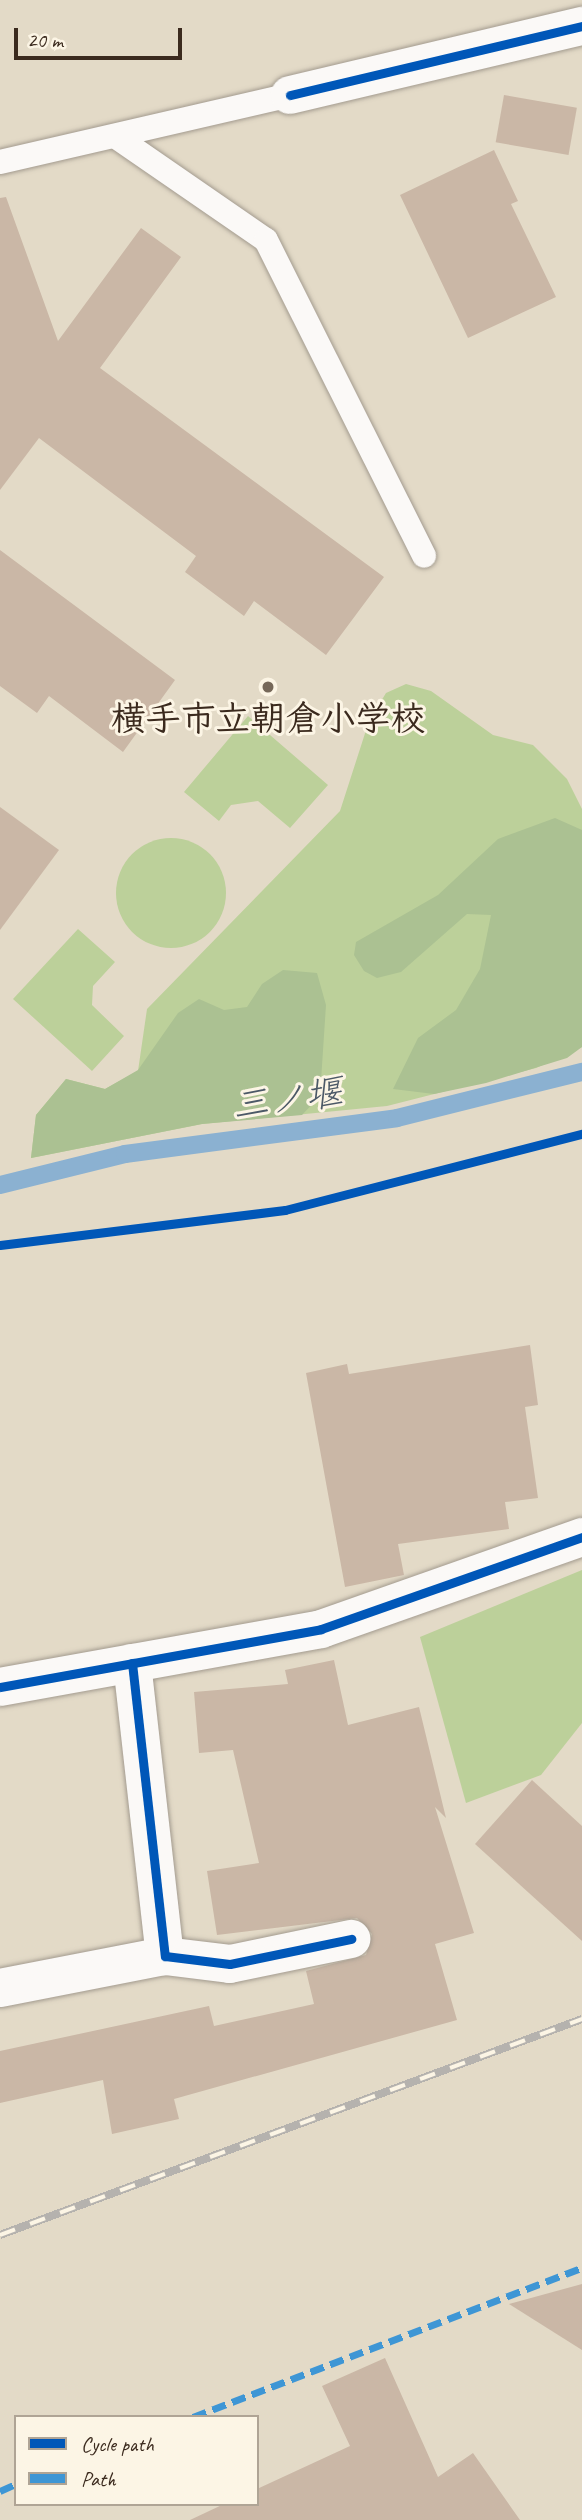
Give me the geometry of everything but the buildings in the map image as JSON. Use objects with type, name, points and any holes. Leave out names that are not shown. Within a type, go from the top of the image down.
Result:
[{"type":"street","points":[[289,95],[582,26]]},
{"type":"street","points":[[0,1687],[321,1629],[582,1537]]},
{"type":"street","points":[[132,1663],[165,1956]]},
{"type":"street","points":[[0,1989],[165,1956],[230,1964],[351,1939]]},
{"type":"lane","points":[[0,162],[289,95]]},
{"type":"lane","points":[[115,136],[266,240],[424,556]]},
{"type":"green space","points":[[406,684],[431,691],[493,735],[533,745],[567,779],[582,809],[582,1047],[536,1068],[387,1106],[202,1124],[31,1158],[36,1115],[66,1079],[105,1089],[138,1071],[147,1009],[340,811],[369,721],[386,693]]},
{"type":"green space","points":[[248,716],[328,785],[290,828],[258,801],[231,805],[219,821],[184,792]]},
{"type":"green space","points":[[555,818],[582,830],[582,1047],[567,1058],[486,1083],[434,1094],[393,1089],[418,1038],[456,1010],[480,969],[491,915],[467,914],[401,972],[377,978],[364,971],[354,955],[356,942],[438,895],[498,839]]},
{"type":"green space","points":[[171,838],[192,842],[210,854],[222,872],[226,893],[222,914],[210,932],[192,944],[171,948],[150,944],[132,932],[120,914],[116,893],[120,872],[132,854],[150,842]]},
{"type":"green space","points":[[78,929],[115,962],[93,986],[92,1005],[124,1036],[92,1071],[13,999]]},
{"type":"green space","points":[[283,970],[317,973],[326,1005],[320,1096],[302,1115],[202,1124],[31,1158],[36,1115],[66,1079],[105,1089],[138,1070],[178,1013],[199,999],[224,1010],[247,1007],[262,984]]},
{"type":"green space","points":[[582,1570],[582,1723],[541,1775],[466,1803],[420,1637]]},
{"type":"waterway","name":"三ノ堰","points":[[0,1185],[125,1154],[397,1118],[582,1072]]},
{"type":"railway","points":[[0,2235],[582,2019]]},
{"type":"marked path","points":[[198,2415],[582,2268]]},
{"type":"marked path","points":[[0,2491],[14,2485]]},
{"type":"cycle path","points":[[290,95],[582,26]]},
{"type":"cycle path","points":[[0,1245],[285,1210],[582,1134]]},
{"type":"cycle path","points":[[0,1687],[321,1629],[582,1537]]},
{"type":"cycle path","points":[[132,1663],[165,1956],[230,1964],[351,1939]]},
{"type":"place","name":"横手市立朝倉小学校","points":[[268,687]]}]
